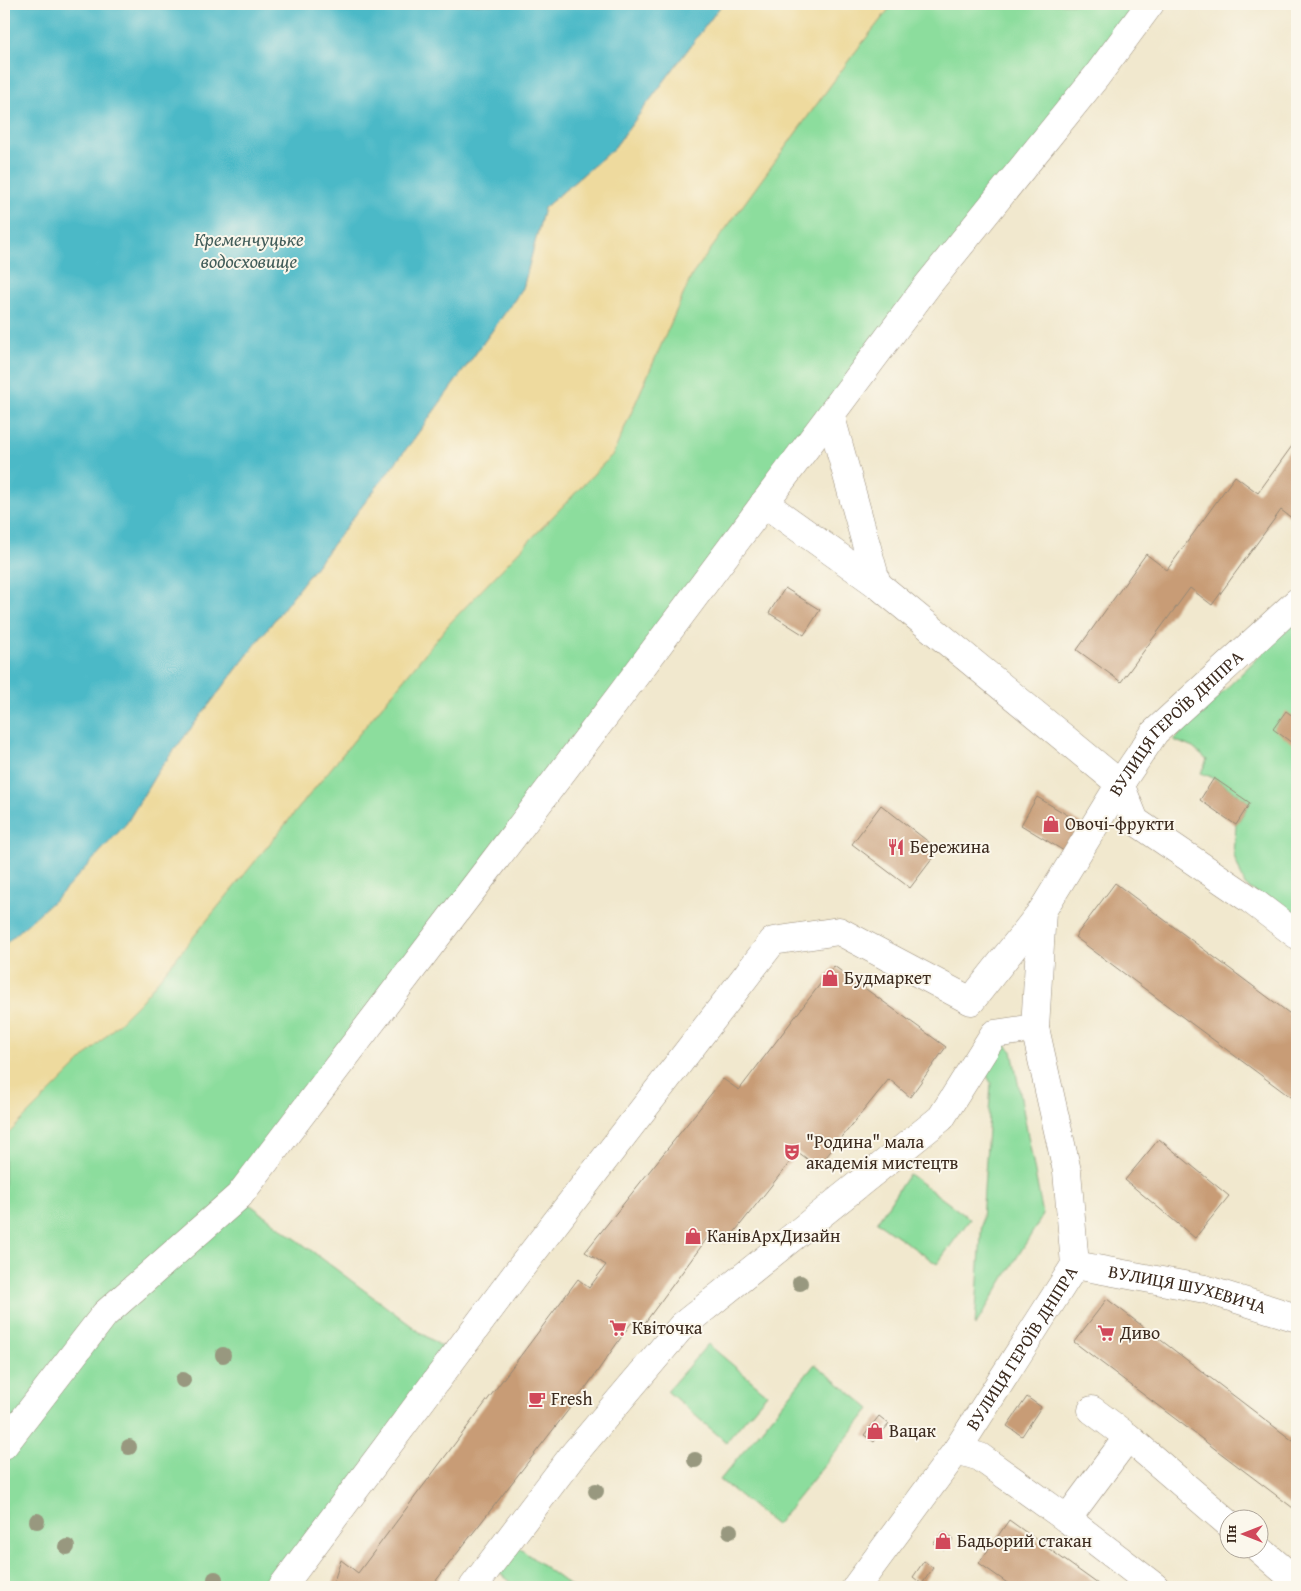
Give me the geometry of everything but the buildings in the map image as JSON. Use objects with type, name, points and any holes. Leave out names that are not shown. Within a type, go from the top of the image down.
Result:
[{"type":"street","points":[[4,1445],[105,1314],[240,1196],[831,417],[928,286],[1096,77],[1150,4]]},
{"type":"street","points":[[831,417],[877,584]]},
{"type":"street","points":[[764,503],[877,584],[1120,784],[1135,821],[1251,900],[1297,934]]},
{"type":"street","name":"ВУЛИЦЯ ГЕРОЇВ ДНІПРА","points":[[856,1587],[957,1450],[1075,1265],[1068,1171],[1035,1028],[1042,912],[1120,784],[1155,732],[1297,602]]},
{"type":"street","points":[[282,1587],[499,1296],[773,942],[839,931],[971,1002],[1042,912]]},
{"type":"street","points":[[473,1587],[573,1455],[682,1326],[941,1118],[994,1034],[1035,1028]]},
{"type":"street","name":"ВУЛИЦЯ ШУХЕВИЧА","points":[[1075,1265],[1205,1289],[1297,1318]]},
{"type":"street","points":[[1092,1410],[1128,1437],[1218,1514]]},
{"type":"street","points":[[1068,1519],[1128,1437]]},
{"type":"street","points":[[957,1450],[980,1457],[1068,1519],[1155,1587]]},
{"type":"street","points":[[1268,1557],[1297,1582]]},
{"type":"green space","points":[[722,4],[1150,4],[240,1197],[421,1333],[455,1355],[282,1587],[4,1587],[4,945],[16,935]]},
{"type":"green space","points":[[1297,619],[1297,923],[1245,885],[1234,856],[1236,825],[1250,803],[1214,778],[1201,773],[1207,760],[1193,748],[1174,740]]},
{"type":"green space","points":[[1001,1040],[1012,1051],[1043,1215],[975,1326],[991,1083],[983,1069]]},
{"type":"green space","points":[[909,1174],[970,1219],[937,1264],[877,1222]]},
{"type":"green space","points":[[708,1344],[767,1394],[726,1442],[667,1391]]},
{"type":"green space","points":[[815,1364],[870,1409],[776,1525],[720,1480]]},
{"type":"green space","points":[[515,1545],[572,1587],[517,1587],[497,1571]]},
{"type":"sand","points":[[722,4],[893,4],[852,56],[692,275],[613,454],[449,624],[141,1001],[4,1138],[4,945],[126,824],[158,771],[413,440],[523,288],[544,208],[614,148]]},
{"type":"water","name":"Кременчуцьке водосховище","points":[[4,4],[722,4],[614,148],[544,208],[523,288],[413,440],[158,771],[126,824],[62,893],[4,945]]},
{"type":"place","name":"Овочі-фрукти","points":[[1051,824]]},
{"type":"place","name":"Бережина","points":[[896,847]]},
{"type":"place","name":"Будмаркет","points":[[830,978]]},
{"type":"place","name":"\"Родина\" мала академія мистецтв","points":[[792,1152]]},
{"type":"place","name":"КанівАрхДизайн","points":[[693,1236]]},
{"type":"place","name":"Квіточка","points":[[618,1328]]},
{"type":"place","name":"Диво","points":[[1106,1333]]},
{"type":"place","name":"Fresh","points":[[537,1399]]},
{"type":"place","name":"Вацак","points":[[875,1431]]},
{"type":"place","name":"Бадьорий стакан","points":[[943,1541]]}]
